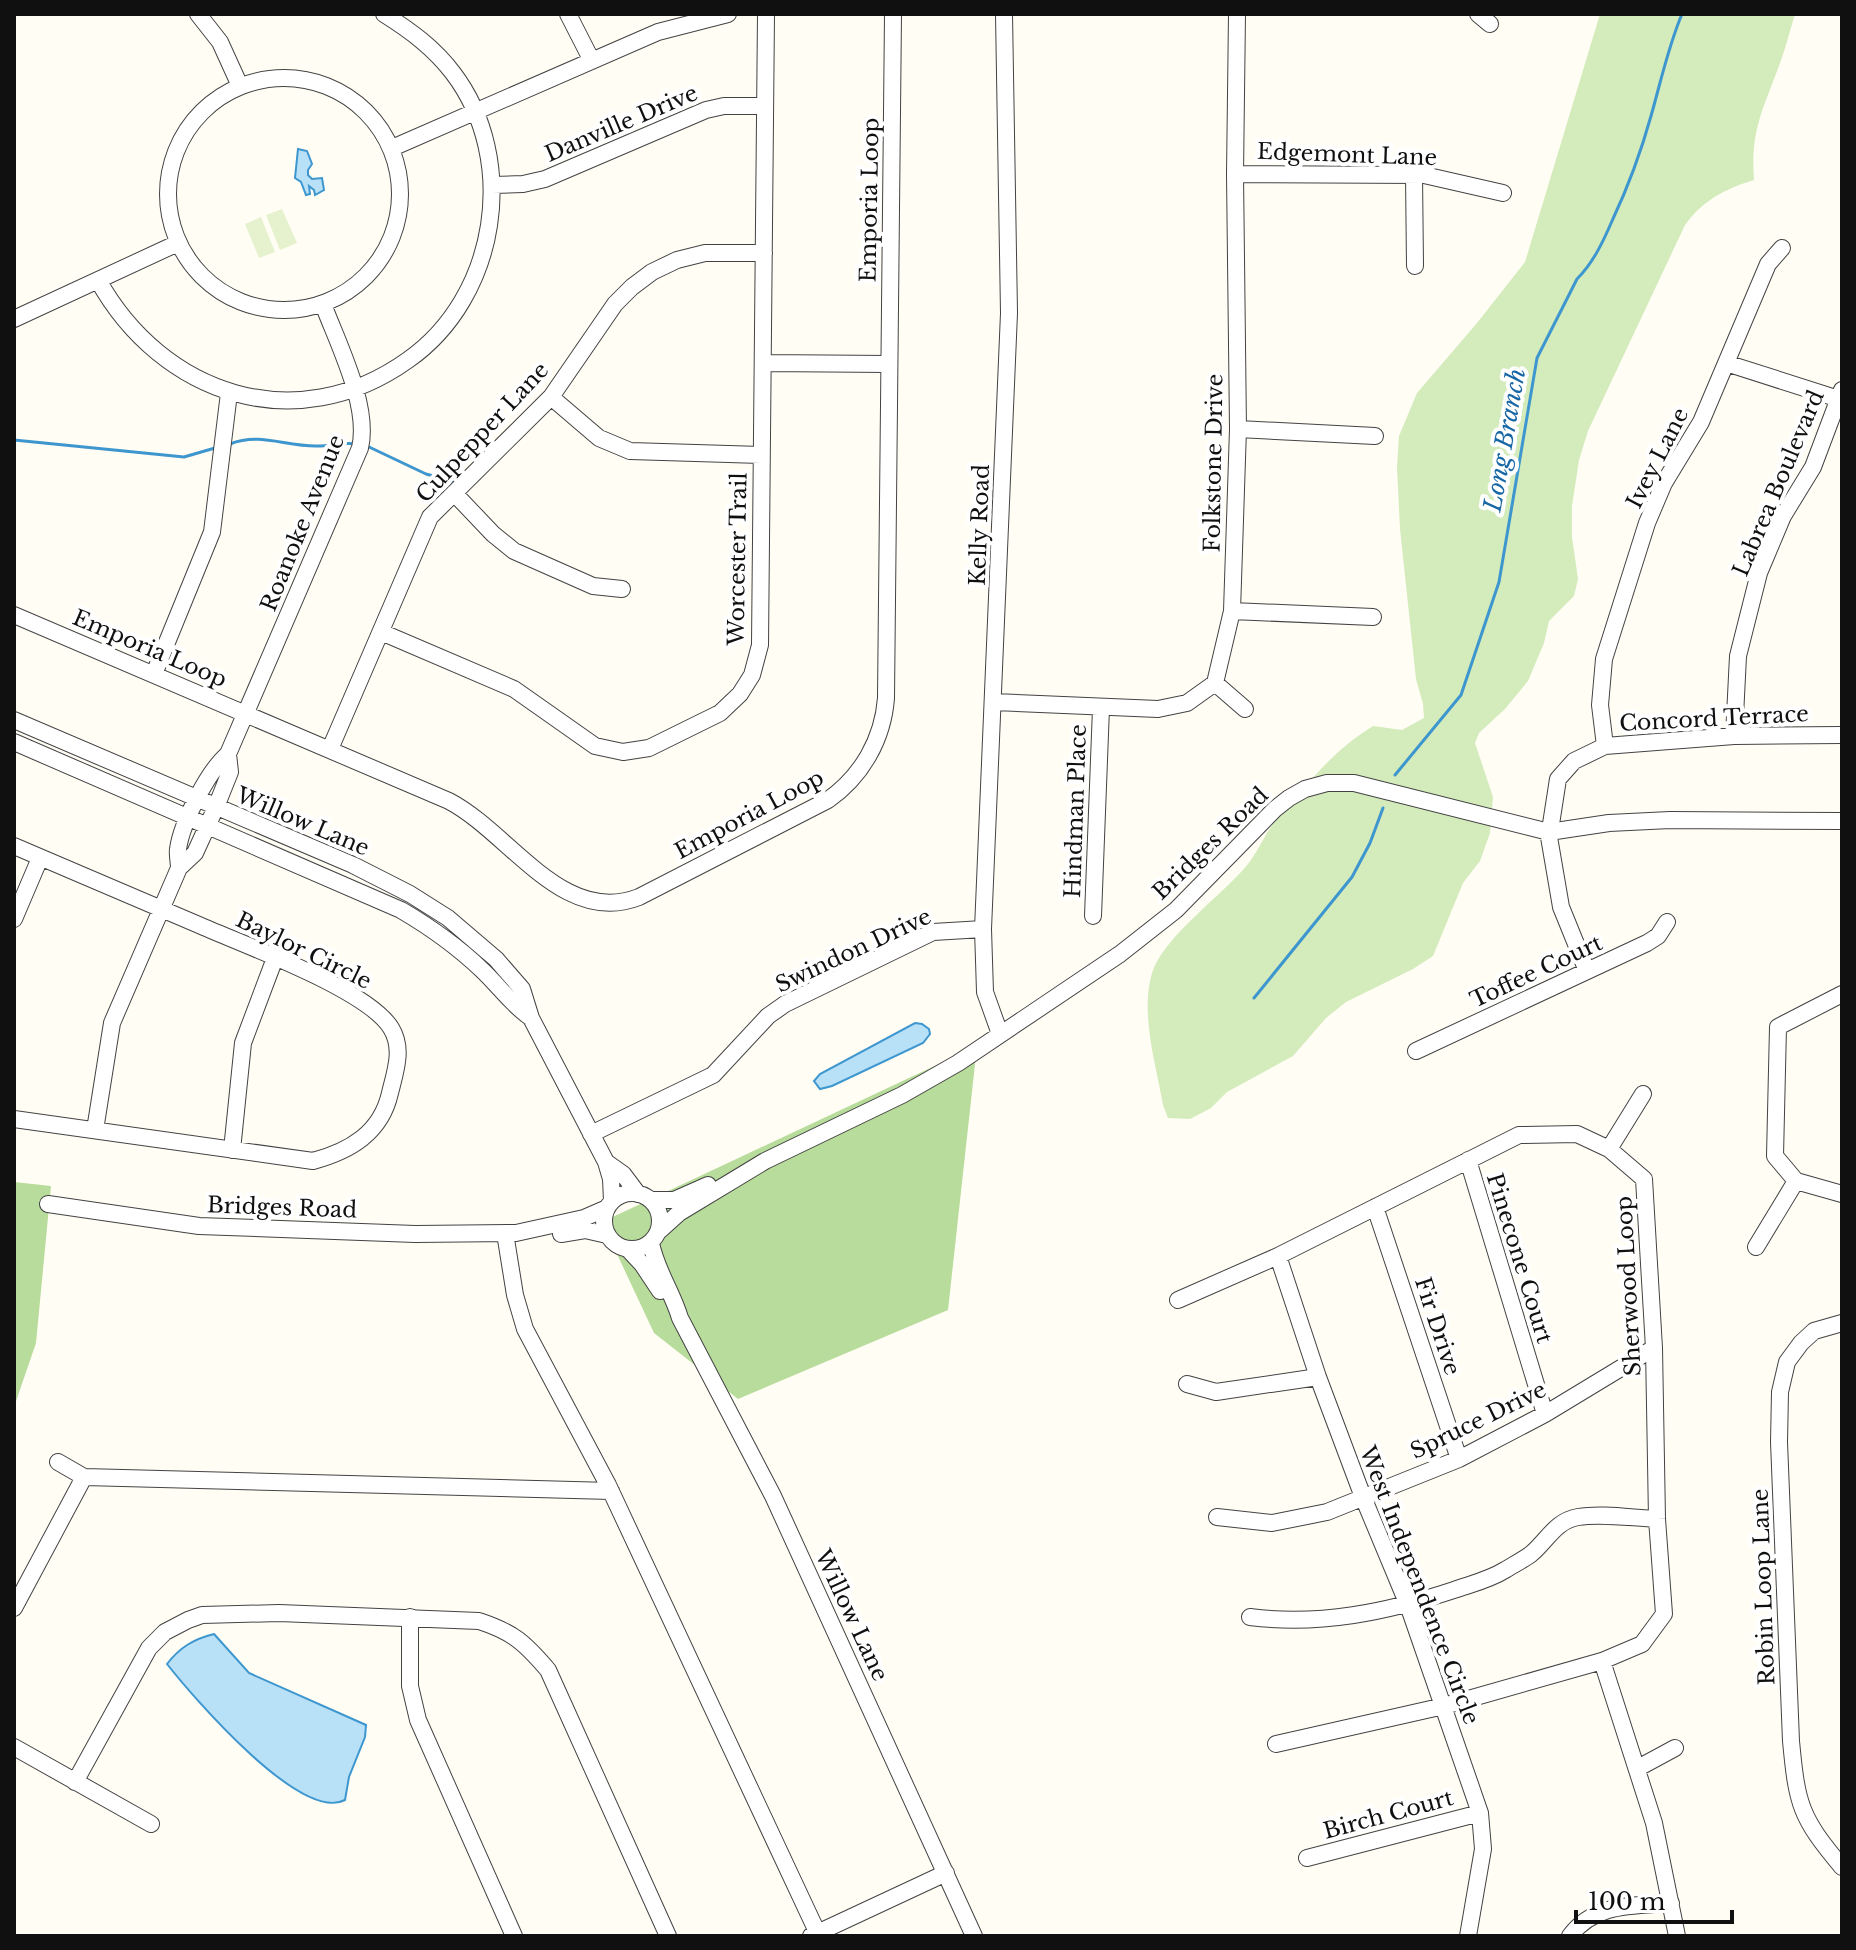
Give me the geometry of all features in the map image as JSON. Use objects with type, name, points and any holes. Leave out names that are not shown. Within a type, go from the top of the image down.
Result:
[{"type":"street","points":[[98,280],[114,308],[151,348],[186,374],[229,393],[288,400],[353,388],[410,360],[435,337],[473,281],[484,253],[493,185],[487,145],[455,75],[440,57],[384,14]]},
{"type":"street","points":[[568,14],[592,61]]},
{"type":"street","points":[[392,148],[672,28],[728,14]]},
{"type":"street","name":"Worcester Trail","points":[[381,632],[514,689],[595,746],[623,752],[649,748],[720,713],[740,694],[752,675],[760,645],[766,14]]},
{"type":"street","name":"Emporia Loop","points":[[14,615],[458,805],[486,824],[559,888],[582,899],[603,903],[624,902],[639,897],[828,800],[849,783],[864,764],[876,743],[885,712],[893,14]]},
{"type":"street","name":"Kelly Road","points":[[1000,1034],[985,992],[983,929],[1009,313],[1004,14]]},
{"type":"street","name":"Folkstone Drive","points":[[1215,683],[1232,611],[1238,429],[1237,14]]},
{"type":"street","points":[[205,16],[240,86]]},
{"type":"street","points":[[275,78],[323,85],[345,94],[373,118],[392,148],[401,185],[398,223],[382,258],[357,286],[323,304],[289,311],[255,307],[223,294],[197,272],[178,243],[168,207],[170,170],[184,135],[208,106],[240,86],[275,78]]},
{"type":"street","name":"Danville Drive","points":[[493,185],[523,184],[545,179],[706,110],[724,106],[765,106]]},
{"type":"street","name":"Edgemont Lane","points":[[1235,174],[1434,176],[1503,193]]},
{"type":"street","points":[[1414,175],[1415,266]]},
{"type":"street","points":[[14,319],[178,243]]},
{"type":"street","name":"Ivey Lane","points":[[1605,746],[1600,705],[1604,659],[1647,523],[1664,483],[1701,422],[1768,264],[1782,248]]},
{"type":"street","name":"Culpepper Lane","points":[[330,749],[430,517],[551,397],[615,304],[652,272],[677,260],[705,253],[764,253]]},
{"type":"street","name":"Roanoke Avenue","points":[[179,868],[178,849],[189,817],[216,765],[228,754],[247,713],[360,448],[363,429],[361,410],[323,304]]},
{"type":"street","points":[[763,363],[889,364]]},
{"type":"street","points":[[1726,363],[1841,396]]},
{"type":"street","points":[[154,674],[212,532],[229,393]]},
{"type":"street","name":"Labrea Boulevard","points":[[1734,736],[1738,656],[1759,573],[1783,516],[1813,467],[1841,396]]},
{"type":"street","points":[[551,397],[599,438],[630,451],[761,455]]},
{"type":"street","points":[[1238,429],[1375,436]]},
{"type":"street","points":[[454,493],[514,551],[593,586],[622,589]]},
{"type":"street","points":[[1232,611],[1373,617]]},
{"type":"street","points":[[994,702],[1158,709],[1187,703],[1215,683],[1245,709]]},
{"type":"street","name":"Hindman Place","points":[[1093,916],[1101,708]]},
{"type":"street","name":"Willow Lane","points":[[14,720],[353,865],[410,894],[448,918],[496,959],[522,989],[531,1018],[606,1162],[611,1179],[610,1204]]},
{"type":"street","name":"Concord Terrace","points":[[1587,971],[1559,899],[1549,832],[1558,779],[1574,761],[1605,746],[1734,736],[1842,735]]},
{"type":"street","name":"Willow Lane","points":[[14,742],[401,910],[438,932],[483,971],[513,1005],[531,1018]]},
{"type":"street","name":"Roanoke Avenue","points":[[179,868],[195,853],[216,807],[230,772],[228,754]]},
{"type":"street","name":"Bridges Road","points":[[655,1237],[679,1213],[765,1161],[902,1095],[958,1063],[1148,932],[1205,882],[1275,809],[1305,789],[1327,783],[1354,783],[1549,832],[1609,823],[1670,820],[1842,821]]},
{"type":"street","name":"Baylor Circle","points":[[14,846],[308,971],[371,1007],[392,1029],[399,1059],[387,1107],[377,1125],[360,1142],[334,1156],[313,1161],[14,1119]]},
{"type":"street","points":[[14,919],[40,858]]},
{"type":"street","points":[[95,1130],[112,1023],[179,868]]},
{"type":"street","name":"Toffee Court","points":[[1416,1051],[1647,943],[1658,936],[1667,922]]},
{"type":"street","name":"Swindon Drive","points":[[591,1134],[713,1075],[768,1016],[785,1004],[933,932],[983,929]]},
{"type":"street","points":[[232,1150],[243,1043],[275,958]]},
{"type":"street","points":[[1842,994],[1778,1027],[1775,1156],[1796,1181],[1842,1194]]},
{"type":"street","points":[[1609,1149],[1643,1094]]},
{"type":"street","name":"Sherwood Loop","points":[[1178,1300],[1278,1256],[1519,1135],[1577,1134],[1609,1149],[1644,1179],[1654,1348],[1657,1519],[1664,1614],[1642,1644],[1602,1661],[1444,1706],[1276,1744]]},
{"type":"street","name":"Pinecone Court","points":[[1468,1160],[1545,1414]]},
{"type":"street","name":"Bridges Road","points":[[644,1197],[674,1200],[739,1169],[765,1161]]},
{"type":"street","name":"Willow Lane","points":[[606,1162],[623,1174],[644,1197]]},
{"type":"street","points":[[1756,1247],[1796,1181]]},
{"type":"street","points":[[624,1194],[644,1197],[660,1216],[655,1237],[643,1248],[628,1249],[616,1245],[607,1235],[603,1222],[610,1204],[624,1194]]},
{"type":"street","name":"Bridges Road","points":[[48,1204],[199,1226],[415,1234],[511,1233],[540,1238],[585,1230],[607,1235]]},
{"type":"street","name":"Bridges Road","points":[[511,1233],[584,1218],[610,1204]]},
{"type":"street","name":"Fir Drive","points":[[1375,1207],[1459,1459]]},
{"type":"street","points":[[511,1233],[515,1295],[525,1329],[611,1491],[816,1935],[946,1873]]},
{"type":"street","name":"Willow Lane","points":[[655,1237],[654,1262],[674,1298],[680,1318],[772,1492],[974,1936]]},
{"type":"street","name":"Willow Lane","points":[[628,1249],[680,1318]]},
{"type":"street","name":"West Independence Circle","points":[[1278,1256],[1318,1377],[1408,1605],[1480,1813],[1483,1849],[1468,1936]]},
{"type":"street","name":"Robin Loop Lane","points":[[1842,1323],[1814,1331],[1787,1362],[1780,1392],[1779,1442],[1795,1783],[1802,1813],[1842,1867]]},
{"type":"street","name":"Spruce Drive","points":[[1217,1517],[1272,1523],[1327,1512],[1459,1459],[1545,1414],[1654,1348]]},
{"type":"street","points":[[1187,1384],[1216,1392],[1318,1377]]},
{"type":"street","points":[[58,1462],[84,1477],[611,1491]]},
{"type":"street","points":[[14,1608],[84,1477]]},
{"type":"street","points":[[1250,1617],[1286,1622],[1315,1620],[1408,1605],[1501,1572],[1531,1554],[1561,1523],[1577,1517],[1657,1519]]},
{"type":"street","points":[[75,1782],[149,1648],[165,1632],[188,1620],[202,1615],[279,1613],[479,1621],[505,1630],[526,1644],[548,1670],[668,1936]]},
{"type":"street","points":[[410,1617],[410,1686],[418,1720],[514,1936]]},
{"type":"street","points":[[1602,1661],[1654,1823],[1677,1936]]},
{"type":"street","points":[[14,1747],[151,1824]]},
{"type":"street","points":[[1638,1768],[1675,1748]]},
{"type":"street","name":"Birch Court","points":[[1307,1858],[1480,1813]]},
{"type":"street","points":[[1570,1936],[1580,1923],[1604,1910],[1671,1903]]},
{"type":"green space","points":[[1600,14],[1795,14],[1756,132],[1754,180],[1715,196],[1685,225],[1588,431],[1579,460],[1572,506],[1572,537],[1578,579],[1574,596],[1549,621],[1544,643],[1528,681],[1505,709],[1479,733],[1475,743],[1493,797],[1490,833],[1480,861],[1463,883],[1433,956],[1346,1002],[1326,1018],[1293,1056],[1227,1092],[1211,1108],[1190,1119],[1168,1118],[1148,1022],[1149,989],[1158,959],[1181,931],[1248,864],[1274,823],[1333,757],[1373,726],[1402,730],[1424,718],[1416,679],[1400,529],[1399,436],[1417,393],[1525,262]]},
{"type":"green space","points":[[282,209],[297,243],[280,250],[266,215]]},
{"type":"green space","points":[[261,217],[275,252],[259,258],[245,224]]},
{"type":"green space","points":[[977,1046],[948,1310],[738,1399],[654,1333],[602,1222]]},
{"type":"green space","points":[[14,1182],[51,1186],[36,1343],[14,1407]]},
{"type":"water","points":[[298,149],[307,151],[312,164],[308,175],[312,179],[322,178],[324,190],[315,195],[309,186],[310,194],[306,195],[301,182],[295,178]]},
{"type":"water","points":[[915,1023],[929,1029],[930,1034],[923,1043],[832,1086],[820,1089],[814,1081],[820,1074]]},
{"type":"water","points":[[214,1634],[249,1673],[366,1725],[345,1800],[326,1802],[302,1793],[276,1776],[223,1728],[167,1664],[188,1644]]},
{"type":"waterway","name":"Long Branch","points":[[1395,775],[1461,695],[1499,582],[1537,358],[1577,279],[1601,244],[1623,195],[1643,143],[1682,14]]},
{"type":"waterway","points":[[230,444],[252,439],[306,446],[356,444]]},
{"type":"waterway","points":[[14,440],[184,457],[215,448]]},
{"type":"waterway","points":[[367,446],[426,474],[455,482]]},
{"type":"waterway","name":"Long Branch","points":[[1254,998],[1352,877],[1370,843],[1383,808]]}]
